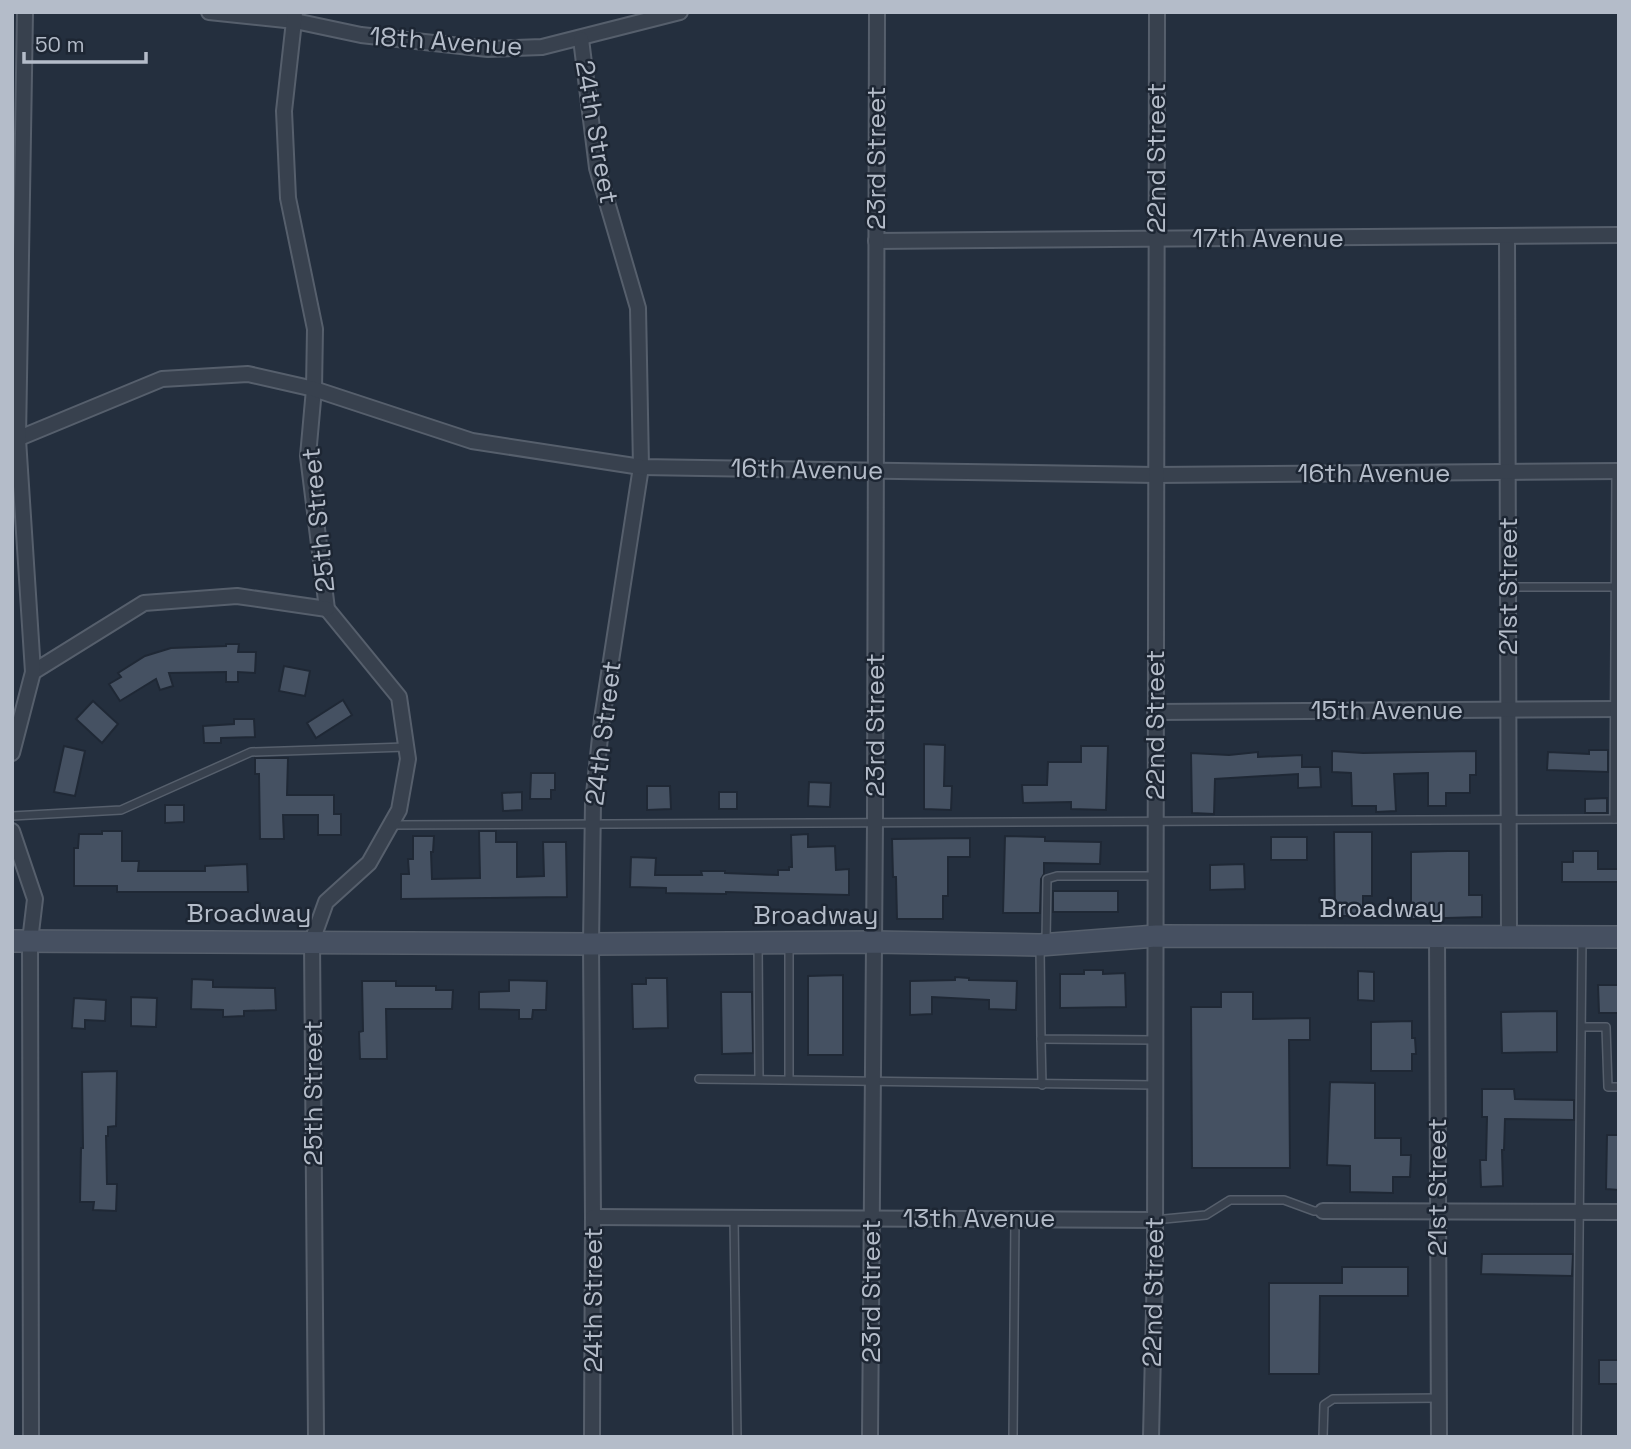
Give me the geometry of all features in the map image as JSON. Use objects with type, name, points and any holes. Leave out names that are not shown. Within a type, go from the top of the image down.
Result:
[{"type":"main road","name":"Broadway","points":[[21,941],[1043,944],[1156,936],[1619,937]]},
{"type":"street","points":[[12,753],[33,672],[15,440],[25,12]]},
{"type":"street","name":"18th Avenue","points":[[209,12],[295,16],[361,35],[488,49],[542,47],[680,12]]},
{"type":"street","name":"23rd Street","points":[[870,1437],[877,12]]},
{"type":"street","name":"22nd Street","points":[[1151,1437],[1155,1267],[1157,12]]},
{"type":"street","name":"25th Street","points":[[295,16],[284,111],[288,185],[315,329],[314,389],[308,456],[327,609],[399,697],[408,759],[399,810],[369,863],[326,902],[312,941],[316,1437]]},
{"type":"street","name":"24th Street","points":[[581,39],[597,168],[638,308],[641,467],[602,719],[592,823],[592,1437]]},
{"type":"street","name":"17th Avenue","points":[[876,241],[1619,235]]},
{"type":"street","name":"21st Street","points":[[1507,236],[1509,937]]},
{"type":"street","name":"16th Avenue","points":[[15,440],[162,379],[248,374],[314,389],[472,441],[641,467],[1156,475],[1618,471]]},
{"type":"street","points":[[33,672],[144,603],[237,596],[327,609]]},
{"type":"street","name":"15th Avenue","points":[[1155,712],[1616,709]]},
{"type":"street","points":[[12,831],[34,899],[21,941],[31,1437]]},
{"type":"street","name":"21st Street","points":[[1437,936],[1439,1437]]},
{"type":"street","points":[[1323,1211],[1619,1212]]},
{"type":"street","name":"13th Avenue","points":[[593,1217],[1154,1220]]},
{"type":"lane","points":[[390,825],[1616,819],[1615,587],[1618,471]]},
{"type":"lane","points":[[1508,587],[1615,587]]},
{"type":"lane","points":[[12,816],[121,810],[251,752],[407,747]]},
{"type":"lane","points":[[1042,1084],[1043,944],[1048,879],[1057,876],[1155,876]]},
{"type":"lane","points":[[1577,1437],[1582,936]]},
{"type":"lane","points":[[758,943],[759,1079]]},
{"type":"lane","points":[[789,943],[789,1079]]},
{"type":"lane","points":[[1582,1027],[1606,1027],[1608,1087],[1619,1087]]},
{"type":"lane","points":[[1041,1039],[1155,1040]]},
{"type":"lane","points":[[699,1079],[1155,1084]]},
{"type":"lane","points":[[1154,1220],[1206,1216],[1230,1200],[1284,1200],[1314,1211],[1323,1211]]},
{"type":"lane","points":[[734,1217],[737,1437]]},
{"type":"lane","points":[[1013,1437],[1015,1219]]},
{"type":"lane","points":[[1323,1437],[1324,1405],[1333,1399],[1439,1398]]},
{"type":"building","points":[[239,644],[238,652],[256,652],[255,673],[238,672],[238,682],[226,682],[226,672],[169,673],[173,686],[160,690],[156,679],[120,701],[109,684],[121,677],[118,673],[145,656],[171,648]]},
{"type":"building","points":[[284,666],[310,671],[305,696],[279,691]]},
{"type":"building","points":[[343,700],[352,715],[316,738],[307,723]]},
{"type":"building","points":[[93,701],[118,724],[102,743],[76,719]]},
{"type":"building","points":[[234,719],[254,719],[255,737],[221,738],[221,743],[204,743],[203,726],[234,724]]},
{"type":"building","points":[[924,744],[945,745],[944,786],[952,786],[951,810],[924,809]]},
{"type":"building","points":[[64,746],[85,751],[75,796],[54,792]]},
{"type":"building","points":[[1081,746],[1108,746],[1106,810],[1071,809],[1071,802],[1023,803],[1022,785],[1047,785],[1048,762],[1081,762]]},
{"type":"building","points":[[1589,750],[1608,750],[1608,772],[1547,770],[1548,752],[1589,754]]},
{"type":"building","points":[[1332,751],[1476,751],[1476,775],[1470,775],[1470,793],[1446,793],[1446,806],[1428,806],[1428,773],[1394,774],[1396,811],[1376,812],[1376,806],[1352,806],[1351,773],[1332,772]]},
{"type":"building","points":[[1258,752],[1258,757],[1302,755],[1302,767],[1320,767],[1321,787],[1298,788],[1298,774],[1215,779],[1214,814],[1192,813],[1191,753],[1229,755]]},
{"type":"building","points":[[255,758],[288,758],[287,795],[334,795],[334,814],[341,814],[341,835],[318,835],[318,815],[283,815],[284,839],[260,839],[259,774],[255,774]]},
{"type":"building","points":[[531,773],[555,773],[555,790],[551,790],[551,799],[530,799]]},
{"type":"building","points":[[809,782],[831,783],[830,807],[808,806]]},
{"type":"building","points":[[647,786],[670,786],[671,809],[647,810]]},
{"type":"building","points":[[522,792],[522,810],[503,811],[502,793]]},
{"type":"building","points":[[719,792],[737,792],[737,809],[719,809]]},
{"type":"building","points":[[1607,798],[1607,813],[1585,813],[1585,799]]},
{"type":"building","points":[[165,805],[184,805],[184,822],[165,823]]},
{"type":"building","points":[[102,831],[122,831],[122,861],[139,861],[138,871],[205,871],[205,866],[247,864],[248,892],[117,892],[117,886],[74,886],[74,848],[78,848],[79,834],[102,834]]},
{"type":"building","points":[[479,831],[496,831],[496,842],[517,842],[517,877],[544,876],[543,842],[566,842],[567,897],[401,899],[401,874],[409,874],[408,859],[413,859],[413,836],[434,836],[431,852],[432,879],[480,878]]},
{"type":"building","points":[[1334,832],[1372,832],[1372,896],[1363,896],[1363,916],[1335,916]]},
{"type":"building","points":[[808,834],[808,847],[835,846],[836,870],[849,869],[849,895],[666,893],[666,888],[630,887],[631,857],[656,858],[655,875],[702,875],[701,871],[725,871],[778,875],[778,870],[789,870],[789,867],[792,867],[791,835]]},
{"type":"building","points":[[1005,836],[1045,837],[1045,841],[1101,842],[1100,864],[1044,863],[1040,913],[1003,913]]},
{"type":"building","points":[[1271,837],[1307,837],[1307,860],[1271,860]]},
{"type":"building","points":[[970,838],[970,857],[948,857],[948,896],[943,896],[943,919],[897,919],[892,839]]},
{"type":"building","points":[[1469,851],[1469,895],[1482,895],[1482,917],[1411,919],[1411,852]]},
{"type":"building","points":[[1573,851],[1598,851],[1598,869],[1619,869],[1619,882],[1562,882],[1562,862],[1573,862]]},
{"type":"building","points":[[1244,864],[1245,889],[1210,890],[1210,865]]},
{"type":"building","points":[[1053,891],[1118,891],[1118,912],[1053,912]]},
{"type":"building","points":[[1084,970],[1103,970],[1103,974],[1125,973],[1126,1007],[1060,1008],[1060,974],[1084,974]]},
{"type":"building","points":[[1358,971],[1374,972],[1374,1001],[1358,1000]]},
{"type":"building","points":[[843,975],[843,1055],[808,1055],[808,976]]},
{"type":"building","points":[[955,977],[1017,981],[1016,1010],[989,1009],[989,1000],[932,997],[932,1014],[910,1015],[910,981],[955,980]]},
{"type":"building","points":[[646,978],[667,978],[668,1028],[633,1029],[632,984],[646,984]]},
{"type":"building","points":[[192,979],[213,980],[213,987],[275,988],[276,1010],[244,1011],[244,1016],[223,1017],[223,1010],[191,1009]]},
{"type":"building","points":[[509,980],[547,981],[546,1010],[533,1010],[532,1019],[519,1019],[519,1010],[479,1009],[479,992],[509,991]]},
{"type":"building","points":[[362,981],[396,981],[396,986],[436,986],[436,990],[453,990],[452,1009],[386,1009],[387,1059],[360,1059],[359,1032],[363,1031]]},
{"type":"building","points":[[1598,985],[1619,985],[1619,1013],[1599,1013]]},
{"type":"building","points":[[721,992],[752,992],[753,1053],[722,1054]]},
{"type":"building","points":[[1221,992],[1253,992],[1253,1019],[1310,1018],[1310,1040],[1289,1040],[1290,1168],[1192,1168],[1191,1007],[1221,1007]]},
{"type":"building","points":[[131,997],[157,998],[156,1027],[131,1026]]},
{"type":"building","points":[[74,998],[106,1000],[105,1021],[85,1020],[85,1029],[72,1028]]},
{"type":"building","points":[[1557,1011],[1557,1052],[1502,1053],[1501,1012]]},
{"type":"building","points":[[1412,1021],[1416,1054],[1412,1054],[1412,1071],[1371,1071],[1371,1022]]},
{"type":"building","points":[[117,1071],[116,1126],[108,1127],[106,1136],[107,1184],[117,1184],[116,1211],[93,1210],[94,1202],[80,1202],[83,1148],[82,1072]]},
{"type":"building","points":[[1330,1082],[1375,1083],[1375,1138],[1401,1138],[1401,1155],[1411,1155],[1410,1177],[1393,1177],[1393,1193],[1350,1192],[1350,1166],[1327,1165]]},
{"type":"building","points":[[1482,1089],[1514,1089],[1515,1099],[1574,1100],[1574,1120],[1505,1119],[1503,1186],[1481,1187],[1480,1160],[1486,1160],[1487,1117],[1482,1117]]},
{"type":"building","points":[[1607,1135],[1619,1135],[1619,1190],[1606,1189]]},
{"type":"building","points":[[1482,1254],[1573,1254],[1572,1276],[1481,1274]]},
{"type":"building","points":[[1342,1267],[1408,1267],[1408,1296],[1320,1296],[1319,1374],[1269,1374],[1269,1283],[1342,1283]]},
{"type":"building","points":[[1599,1360],[1619,1360],[1618,1384],[1599,1384]]}]
